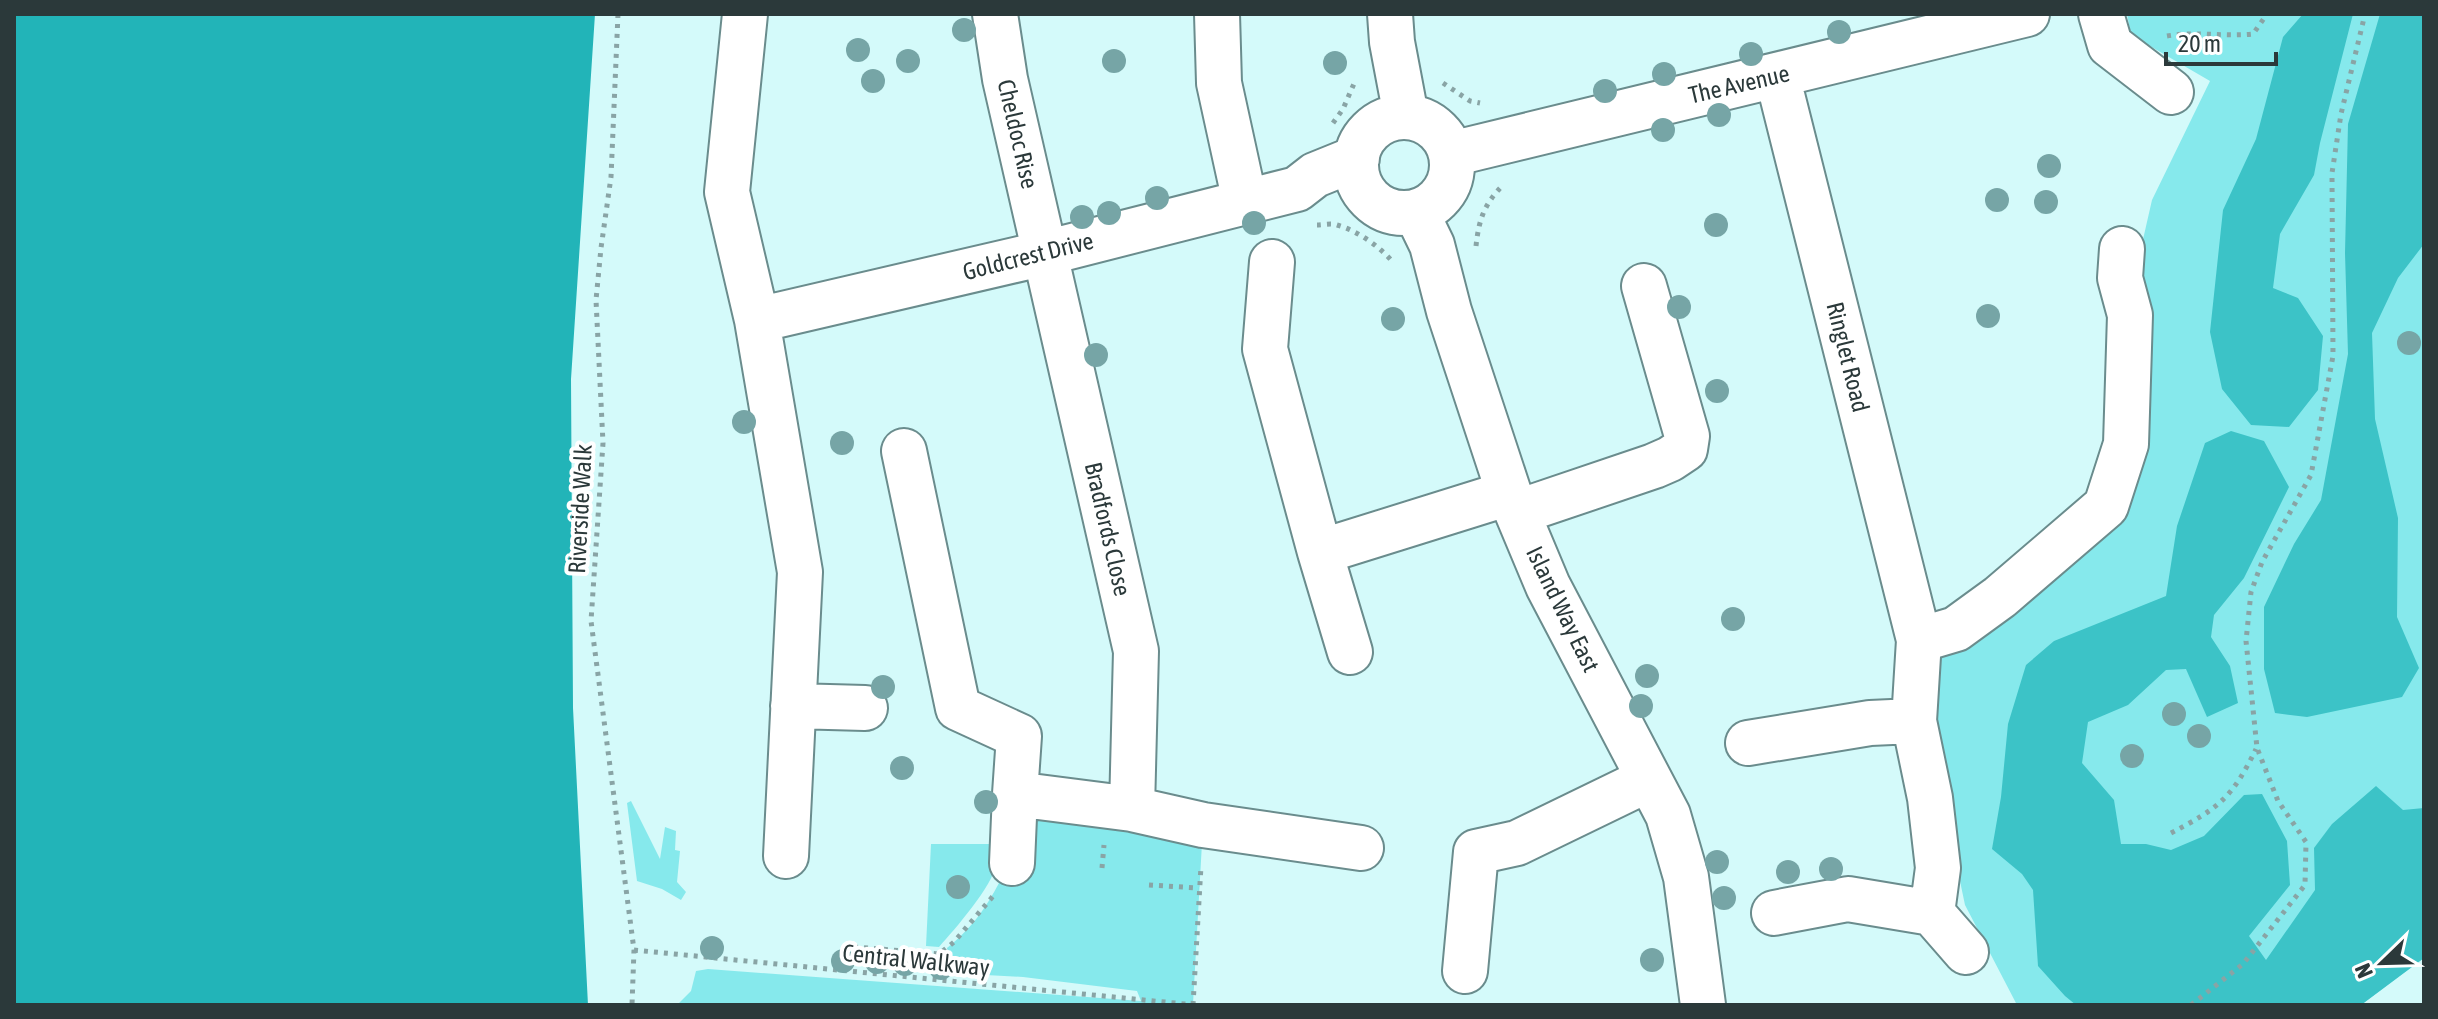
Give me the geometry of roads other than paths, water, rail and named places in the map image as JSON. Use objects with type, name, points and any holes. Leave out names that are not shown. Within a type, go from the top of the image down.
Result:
[{"type":"street","points":[[745,14],[727,192],[757,320],[800,572],[786,856]]},
{"type":"street","name":"Cheldoc Rise","points":[[995,14],[1005,79],[1045,253]]},
{"type":"street","points":[[1217,14],[1219,83],[1245,202]]},
{"type":"street","points":[[1390,14],[1406,116]]},
{"type":"street","name":"The Avenue","points":[[1451,154],[2027,14]]},
{"type":"street","points":[[2105,30],[2171,92]]},
{"type":"street","name":"Ringlet Road","points":[[1777,75],[1919,640],[1914,721],[1930,798],[1938,868],[1932,913]]},
{"type":"street","points":[[1406,116],[1422,120],[1435,128],[1451,154],[1452,169],[1449,183],[1430,206],[1416,212],[1401,213],[1386,210],[1373,202],[1362,177],[1359,147],[1378,124],[1406,116]]},
{"type":"street","name":"Goldcrest Drive","points":[[757,320],[1045,253],[1297,189],[1319,193],[1362,177]]},
{"type":"street","name":"Island Way East","points":[[1416,212],[1432,245],[1449,311],[1514,502],[1548,586],[1668,815],[1686,877],[1703,1005]]},
{"type":"street","points":[[1919,640],[1956,629],[2000,597],[2106,506],[2126,444],[2130,315],[2120,278],[2122,249]]},
{"type":"street","name":"Bradfords Close","points":[[1045,253],[1136,651],[1132,809]]},
{"type":"street","points":[[1272,262],[1265,349],[1350,652]]},
{"type":"street","points":[[1320,552],[1654,466],[1685,449],[1687,436],[1644,286]]},
{"type":"street","points":[[904,451],[958,708],[1019,736],[1012,863]]},
{"type":"street","points":[[793,706],[865,708]]},
{"type":"street","points":[[1748,743],[1870,723],[1914,721]]},
{"type":"street","points":[[1465,971],[1476,852],[1517,843],[1649,779]]},
{"type":"street","points":[[1015,794],[1132,809],[1203,825],[1361,848]]},
{"type":"street","points":[[1774,913],[1848,899],[1932,913],[1966,952]]}]
